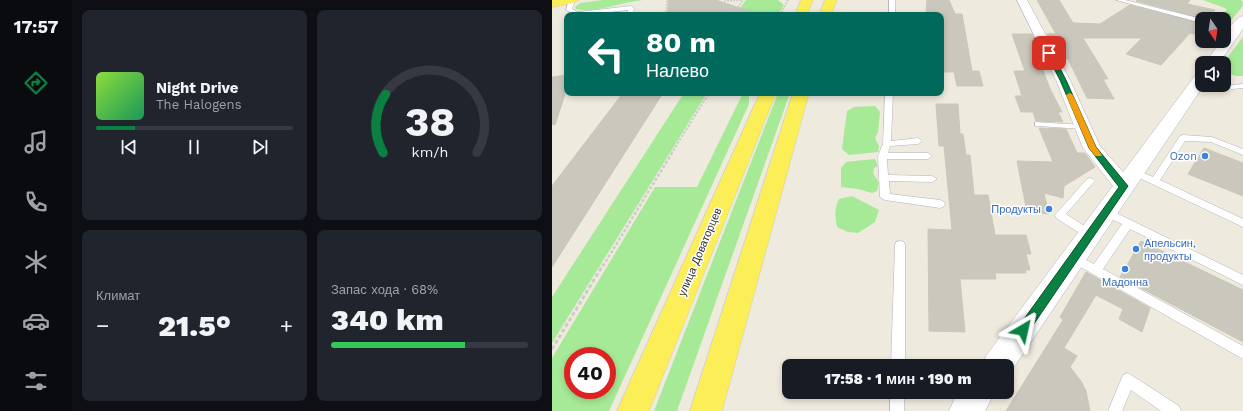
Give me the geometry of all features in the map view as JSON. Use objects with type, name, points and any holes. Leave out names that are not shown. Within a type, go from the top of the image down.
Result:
[{"type":"main road","points":[[552,3],[573,0]]},
{"type":"main road","points":[[802,12],[807,0]]},
{"type":"main road","points":[[826,12],[831,0]]},
{"type":"main road","name":"улица Доваторцев","points":[[633,411],[767,96]]},
{"type":"main road","points":[[706,411],[800,96]]},
{"type":"street","points":[[1022,0],[1063,80],[1092,148],[1129,179]]},
{"type":"street","points":[[1217,56],[1237,26]]},
{"type":"street","points":[[1003,359],[1089,235],[1195,87]]},
{"type":"street","points":[[966,411],[974,399]]},
{"type":"lane","points":[[572,12],[569,10],[573,0]]},
{"type":"lane","points":[[892,0],[892,12]]},
{"type":"lane","points":[[1119,0],[1195,19]]},
{"type":"lane","points":[[600,12],[630,8],[630,12]]},
{"type":"lane","points":[[1231,87],[1243,86]]},
{"type":"lane","points":[[889,96],[887,144],[882,156],[885,197],[940,204]]},
{"type":"lane","points":[[1038,124],[1083,127]]},
{"type":"lane","points":[[1155,181],[1183,138],[1212,140],[1243,152]]},
{"type":"lane","points":[[887,144],[918,141]]},
{"type":"lane","points":[[882,156],[928,156]]},
{"type":"lane","points":[[884,178],[932,179]]},
{"type":"lane","points":[[1129,179],[1155,181],[1243,223]]},
{"type":"lane","points":[[1089,235],[1060,215],[1090,181]]},
{"type":"lane","points":[[1106,212],[1243,280]]},
{"type":"lane","points":[[1096,270],[1128,224]]},
{"type":"lane","points":[[898,359],[900,245]]},
{"type":"lane","points":[[1074,258],[1243,353]]},
{"type":"lane","points":[[1115,411],[1128,380],[1174,411]]},
{"type":"lane","points":[[897,399],[897,411]]},
{"type":"path","points":[[724,1],[743,0]]},
{"type":"path","points":[[735,12],[743,0]]},
{"type":"path","points":[[782,12],[788,0]]},
{"type":"path","points":[[666,1],[666,12]]},
{"type":"path","points":[[552,349],[707,96]]},
{"type":"green space","points":[[602,0],[643,0],[593,10],[576,9],[575,7],[580,3]]},
{"type":"green space","points":[[746,0],[778,0],[784,5],[780,12],[737,12]]},
{"type":"green space","points":[[1203,0],[1242,0],[1243,6],[1231,20],[1231,12],[1225,12],[1227,9]]},
{"type":"green space","points":[[1243,37],[1243,76],[1231,74],[1231,56],[1228,56]]},
{"type":"green space","points":[[682,96],[705,96],[552,343],[552,297]]},
{"type":"green space","points":[[742,96],[749,96],[749,104],[616,396],[616,347],[564,347],[564,399],[614,399],[609,411],[552,411],[552,358],[655,187],[697,187]]},
{"type":"green space","points":[[777,96],[789,96],[677,411],[654,411]]},
{"type":"green space","points":[[875,106],[880,112],[878,132],[875,138],[879,146],[878,152],[849,155],[842,149],[847,111],[854,107]]},
{"type":"green space","points":[[875,159],[878,166],[874,168],[873,173],[879,183],[877,191],[872,193],[858,189],[841,187],[841,168],[846,162]]},
{"type":"green space","points":[[852,196],[879,210],[875,222],[858,233],[848,232],[837,227],[836,223],[835,216],[839,199]]},
{"type":"building","points":[[668,0],[716,0],[752,12],[668,12]]},
{"type":"building","points":[[927,0],[949,0],[955,14],[962,14],[972,71],[979,71],[983,86],[957,86],[954,72],[944,72],[944,12],[926,12]]},
{"type":"building","points":[[1037,0],[1059,0],[1073,23],[1100,24],[1130,5],[1195,22],[1195,34],[1190,33],[1161,65],[1126,54],[1142,38],[1083,38],[1108,79],[1103,79],[1114,99],[1087,98],[1068,59],[1061,59],[1047,34],[1056,34]]},
{"type":"building","points":[[1190,0],[1187,4],[1215,10],[1213,12],[1195,12],[1195,17],[1136,1]]},
{"type":"building","points":[[1012,34],[1032,34],[1044,59],[1039,59],[1051,91],[1062,112],[1058,112],[1063,122],[1036,121],[1033,112],[1021,112],[1015,96],[1022,96],[1014,71],[1025,71]]},
{"type":"building","points":[[564,75],[564,96],[555,125],[552,124],[552,77]]},
{"type":"building","points":[[621,96],[661,96],[552,267],[552,186]]},
{"type":"building","points":[[936,104],[958,104],[960,134],[963,134],[966,155],[970,155],[974,195],[988,195],[995,235],[1026,235],[1031,254],[1026,254],[1030,270],[1025,270],[1026,273],[995,273],[996,279],[960,279],[965,332],[929,331],[928,229],[952,230],[944,146],[939,146]]},
{"type":"building","points":[[1039,128],[1066,129],[1077,153],[1085,153],[1095,167],[1064,186],[1063,198],[1044,193],[1049,214],[1027,212],[1017,161],[1053,162]]},
{"type":"building","points":[[1204,148],[1243,163],[1243,196],[1188,174]]},
{"type":"building","points":[[1141,241],[1243,290],[1243,342],[1120,277]]},
{"type":"building","points":[[1086,272],[1150,308],[1142,332],[1119,319],[1123,309],[1096,295],[1064,348],[1077,356],[1070,367],[1081,381],[1086,391],[1090,411],[1006,411],[1063,320],[1060,317]]},
{"type":"slow traffic","points":[[1070,95],[1092,148],[1098,155]]},
{"type":"place","name":"Ozon","points":[[1205,156]]},
{"type":"place","name":"Продукты","points":[[1049,209]]},
{"type":"place","name":"Апельсин, продукты","points":[[1136,249]]},
{"type":"place","name":"Мадонна","points":[[1125,269]]},
{"type":"route","points":[[1023,330],[1124,186],[1092,148],[1063,80],[1049,53]]}]
